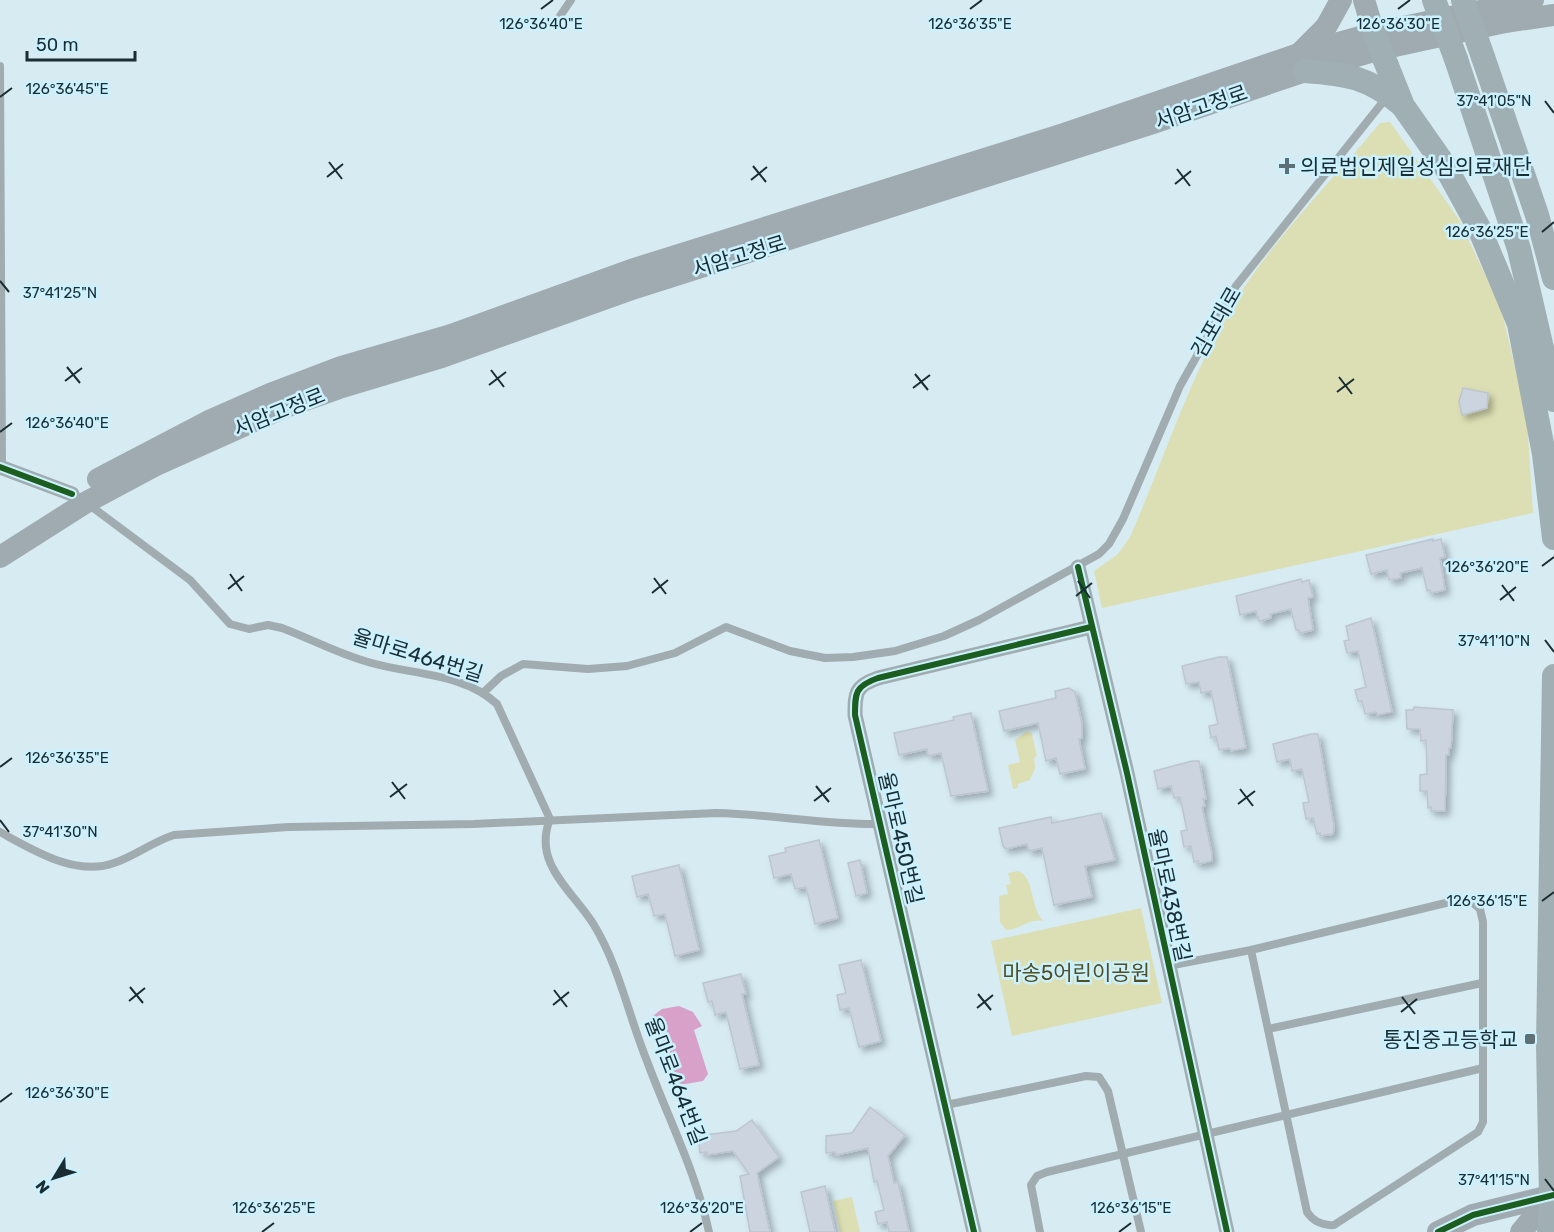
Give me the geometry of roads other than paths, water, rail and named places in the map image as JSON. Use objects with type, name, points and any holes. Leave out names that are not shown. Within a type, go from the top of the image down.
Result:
[{"type":"main road","points":[[1341,0],[1302,63],[1360,78],[1396,100]]},
{"type":"main road","points":[[1364,0],[1396,100],[1445,166],[1461,195],[1479,228],[1519,324],[1544,454],[1554,538]]},
{"type":"main road","points":[[1434,0],[1519,249],[1554,400]]},
{"type":"main road","points":[[1463,0],[1537,215],[1554,278]]},
{"type":"main road","points":[[1504,14],[1533,0]]},
{"type":"main road","points":[[1504,14],[1554,15]]},
{"type":"main road","name":"서암고정로","points":[[0,540],[79,498],[276,411],[339,388],[442,357],[635,288],[1153,123],[1302,63],[1377,41],[1504,14]]},
{"type":"main road","name":"서암고정로","points":[[0,558],[79,498]]},
{"type":"main road","points":[[1549,1232],[1553,1195],[1551,1047],[1554,676]]},
{"type":"main road","points":[[1438,1232],[1473,1215],[1553,1195]]},
{"type":"main road","points":[[1521,1232],[1553,1195]]},
{"type":"street","points":[[1,468],[79,498]]},
{"type":"street","name":"율마로438번길","points":[[1078,567],[1127,774],[1227,1232]]},
{"type":"street","name":"율마로450번길","points":[[975,1232],[855,716],[855,696],[863,683],[1091,627]]},
{"type":"lane","points":[[556,22],[571,0]]},
{"type":"lane","points":[[0,66],[1,468]]},
{"type":"lane","name":"김포대로","points":[[1078,567],[1099,555],[1115,534],[1180,386],[1236,286],[1396,100]]},
{"type":"lane","name":"율마로464번길","points":[[79,498],[190,580],[220,615],[239,628],[268,625],[282,628],[367,662],[432,674],[484,692],[497,704],[550,819],[545,830],[550,867],[583,907],[607,952],[649,1069],[694,1173],[709,1232]]},
{"type":"lane","points":[[484,692],[501,676],[523,664],[588,669],[627,666],[675,653],[726,627],[790,651],[825,658],[895,651],[952,632],[1078,567]]},
{"type":"lane","name":"율마로450번길","points":[[550,819],[752,813],[843,824],[880,824]]},
{"type":"lane","points":[[0,832],[53,859],[90,867],[117,862],[156,841],[174,835],[288,827],[474,824],[550,819]]},
{"type":"lane","name":"율마로438번길","points":[[1168,966],[1251,950],[1454,901],[1471,901],[1480,909],[1483,922],[1483,1122],[1479,1132],[1334,1225],[1327,1226],[1311,1219],[1307,1212],[1251,950]]},
{"type":"lane","points":[[1268,1029],[1482,983]]},
{"type":"lane","points":[[1040,1232],[1031,1185],[1037,1176],[1483,1068]]},
{"type":"lane","points":[[946,1105],[1086,1076],[1099,1077],[1108,1091],[1141,1232]]},
{"type":"place","name":"의료법인제일성심의료재단","points":[[1287,166]]},
{"type":"place","name":"통진중고등학교","points":[[1530,1039]]},
{"type":"park label","name":"마송5어린이공원","points":[[1076,972]]}]
